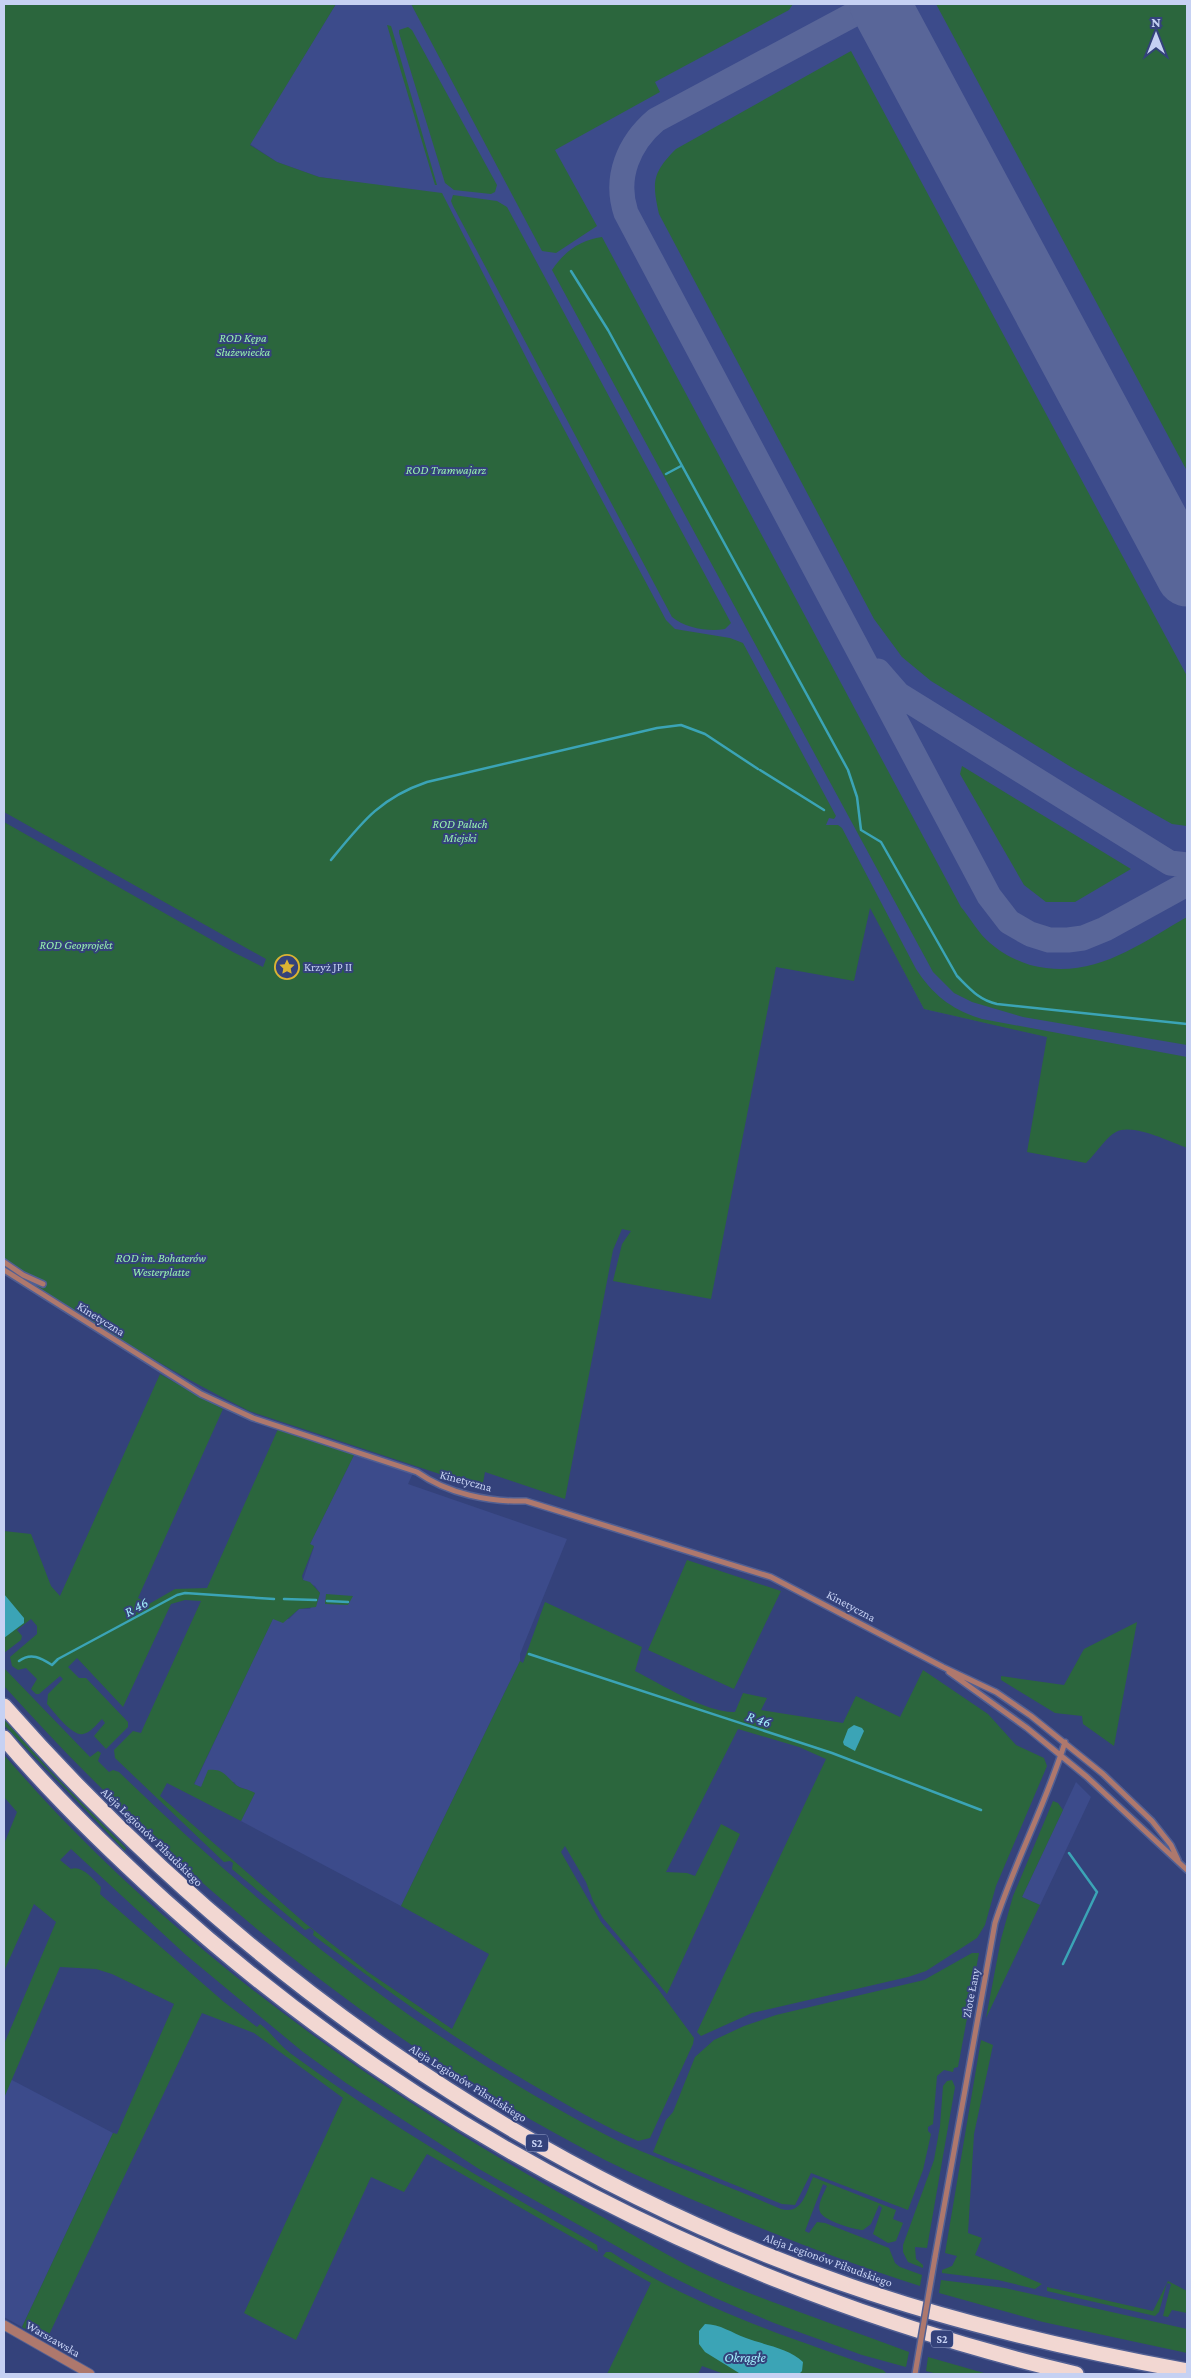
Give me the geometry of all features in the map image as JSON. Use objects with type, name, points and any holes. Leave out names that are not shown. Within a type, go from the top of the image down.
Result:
[{"type":"highway","name":"Aleja Legionów Piłsudskiego","points":[[4,1706],[121,1831],[175,1883],[270,1963],[321,2002],[423,2074],[557,2154],[692,2222],[771,2256],[850,2286],[948,2317],[1006,2332],[1187,2370]]},
{"type":"highway","name":"S2","points":[[4,1738],[105,1847],[243,1968],[353,2051],[500,2146],[597,2199],[753,2271],[900,2326],[988,2352],[1076,2374]]},
{"type":"street","points":[[4,1262],[43,1284]]},
{"type":"street","name":"Kinetyczna","points":[[4,1270],[201,1394],[253,1418],[417,1472],[429,1481],[448,1489],[500,1501],[526,1501],[763,1574],[818,1600],[943,1667],[996,1692],[1065,1742],[1102,1774],[1152,1821],[1171,1845],[1178,1860]]},
{"type":"street","name":"Kinetyczna","points":[[943,1667],[961,1682],[1014,1718],[1061,1756],[1109,1797],[1187,1870]]},
{"type":"street","name":"Złote Łany","points":[[915,2374],[995,1923],[1008,1885],[1065,1742]]},
{"type":"street","name":"Warszawska","points":[[4,2325],[90,2374]]},
{"type":"shaded area","points":[[336,4],[1187,4],[1187,1068],[924,1009],[870,907],[668,631],[437,194],[319,177],[277,162],[250,144]]},
{"type":"shaded area","points":[[355,1453],[413,1473],[408,1484],[567,1539],[520,1654],[520,1661],[401,1906],[241,1821],[255,1793],[237,1786],[234,1782],[201,1787],[194,1785],[273,1618],[289,1619],[299,1609],[310,1609],[320,1593],[315,1586],[303,1580],[314,1547],[310,1544]]},
{"type":"shaded area","points":[[1076,1782],[1091,1797],[1040,1905],[1022,1897]]},
{"type":"shaded area","points":[[10,2079],[113,2133],[22,2327],[4,2317],[4,2098]]},
{"type":"green space","points":[[4,4],[336,4],[250,145],[277,162],[319,177],[442,193],[533,371],[666,620],[675,629],[730,638],[743,643],[836,816],[834,819],[829,818],[826,825],[838,825],[842,828],[916,969],[929,987],[952,1006],[982,1019],[1187,1057],[1187,1148],[1152,1134],[1123,1130],[1112,1134],[1086,1163],[1027,1152],[1047,1037],[924,1009],[870,908],[854,981],[776,967],[711,1299],[613,1281],[622,1244],[631,1231],[622,1229],[613,1250],[565,1499],[485,1472],[482,1488],[249,1411],[155,1360],[4,1265],[4,822],[233,952],[263,967],[266,959],[4,812]]},
{"type":"green space","points":[[411,4],[793,4],[789,10],[655,82],[660,92],[555,150],[597,226],[556,253],[542,251]]},
{"type":"green space","points":[[936,4],[1187,4],[1187,471]]},
{"type":"green space","points":[[387,25],[391,26],[392,29],[437,185],[435,185]]},
{"type":"green space","points":[[408,27],[412,30],[497,185],[495,192],[491,194],[454,190],[445,183],[399,33],[399,30]]},
{"type":"green space","points":[[851,51],[1187,676],[1187,826],[1172,824],[1071,767],[931,681],[902,657],[874,619],[659,214],[655,194],[656,178],[662,165],[676,149]]},
{"type":"green space","points":[[453,195],[497,201],[507,207],[731,623],[725,629],[697,628],[677,621],[672,617],[453,206],[451,201]]},
{"type":"green space","points":[[602,237],[961,907],[982,935],[999,950],[1030,965],[1052,969],[1074,968],[1113,958],[1187,917],[1187,1045],[1023,1017],[972,1002],[954,993],[933,972],[552,270],[567,252],[573,248],[587,241]]},
{"type":"green space","points":[[962,766],[1131,869],[1075,902],[1046,902],[1024,885],[960,774]]},
{"type":"green space","points":[[160,1374],[223,1409],[138,1598],[149,1604],[175,1589],[207,1588],[278,1429],[355,1453],[310,1544],[314,1546],[302,1576],[303,1580],[310,1582],[320,1593],[316,1607],[299,1609],[283,1623],[273,1619],[194,1784],[201,1787],[208,1770],[217,1770],[224,1773],[236,1785],[255,1793],[241,1821],[167,1783],[160,1796],[306,1924],[368,1972],[452,2029],[489,1954],[401,1906],[520,1661],[523,1663],[545,1602],[642,1647],[635,1671],[684,1697],[711,1708],[735,1712],[743,1693],[767,1698],[761,1710],[843,1723],[856,1696],[900,1717],[923,1670],[988,1714],[1016,1745],[1044,1758],[1047,1766],[996,1886],[985,1925],[977,1938],[926,1971],[908,1977],[752,2013],[701,2036],[697,2032],[826,1759],[799,1747],[738,1729],[666,1872],[687,1873],[695,1876],[721,1824],[740,1834],[667,1994],[603,1918],[593,1901],[586,1882],[565,1846],[561,1852],[601,1922],[658,1989],[694,2038],[693,2044],[650,2138],[638,2141],[594,2120],[519,2077],[429,2019],[313,1935],[314,1931],[310,1928],[305,1930],[232,1869],[233,1863],[230,1861],[224,1862],[115,1758],[114,1750],[133,1731],[141,1733],[201,1601],[185,1600],[171,1604],[123,1707],[77,1658],[68,1667],[79,1678],[86,1678],[128,1722],[128,1727],[106,1749],[94,1736],[105,1723],[102,1719],[88,1732],[79,1734],[64,1723],[47,1704],[48,1694],[63,1679],[60,1676],[39,1694],[36,1694],[31,1689],[37,1679],[26,1668],[18,1670],[12,1666],[10,1657],[37,1634],[37,1626],[31,1619],[17,1630],[22,1636],[21,1640],[4,1653],[4,1531],[31,1534],[51,1586],[60,1596]]},
{"type":"green space","points":[[687,1560],[781,1591],[734,1689],[648,1650]]},
{"type":"green space","points":[[326,1594],[353,1596],[348,1605],[325,1604]]},
{"type":"green space","points":[[1137,1622],[1114,1746],[1083,1724],[1082,1716],[1055,1713],[1001,1680],[1001,1676],[1064,1685],[1084,1649]]},
{"type":"green space","points":[[4,1668],[90,1757],[98,1751],[101,1753],[98,1761],[109,1772],[113,1770],[119,1772],[175,1825],[291,1926],[413,2018],[543,2100],[610,2137],[781,2209],[794,2209],[799,2206],[813,2177],[896,2210],[893,2219],[903,2223],[896,2241],[888,2243],[873,2234],[882,2208],[879,2205],[871,2224],[863,2230],[839,2224],[822,2215],[819,2206],[827,2186],[823,2184],[805,2231],[809,2233],[817,2222],[825,2223],[889,2248],[895,2263],[900,2267],[922,2275],[920,2286],[792,2241],[632,2173],[521,2114],[439,2063],[359,2008],[283,1950],[209,1888],[69,1756],[4,1686]]},
{"type":"green space","points":[[4,1719],[51,1772],[126,1848],[125,1851],[4,1725]]},
{"type":"green space","points":[[4,1755],[75,1832],[191,1940],[253,1990],[381,2083],[514,2167],[667,2255],[741,2290],[909,2352],[906,2367],[862,2355],[774,2323],[713,2297],[666,2274],[479,2169],[346,2083],[303,2052],[186,1955],[71,1849],[60,1860],[71,1869],[79,1869],[87,1874],[101,1887],[100,1894],[224,2002],[257,2027],[260,2024],[290,2053],[403,2130],[597,2245],[598,2252],[427,2154],[404,2192],[371,2177],[296,2340],[244,2313],[343,2098],[254,2033],[202,2013],[46,2341],[22,2327],[113,2133],[117,2134],[174,2004],[112,1974],[96,1969],[60,1967],[4,2098],[4,2044],[56,1922],[34,1904],[4,1971],[4,1844],[17,1812],[4,1797]]},
{"type":"green space","points":[[1053,1801],[1058,1803],[1063,1810],[1022,1897],[1040,1905],[986,2018],[1001,1939],[1013,1896]]},
{"type":"green space","points":[[972,1953],[979,1953],[958,2067],[954,2068],[953,2072],[944,2070],[937,2076],[933,2124],[928,2127],[928,2131],[931,2134],[923,2170],[908,2210],[811,2173],[795,2205],[782,2204],[653,2152],[666,2120],[673,2112],[695,2057],[714,2040],[744,2026],[776,2015],[924,1980]]},
{"type":"green space","points":[[981,2040],[993,2045],[974,2134],[968,2233],[982,2238],[975,2255],[1042,2284],[1035,2289],[998,2280],[942,2273],[942,2270],[952,2266],[957,2256],[945,2253]]},
{"type":"green space","points":[[952,2080],[955,2087],[927,2248],[915,2247],[916,2259],[923,2265],[923,2268],[908,2262],[903,2252],[903,2245],[934,2160],[940,2126],[943,2086],[947,2081]]},
{"type":"green space","points":[[606,2252],[611,2252],[641,2271],[708,2305],[743,2320],[883,2370],[887,2374],[724,2374],[702,2366],[698,2374],[607,2374],[651,2283],[603,2256]]},
{"type":"green space","points":[[941,2280],[1005,2288],[1187,2329],[1187,2353],[1043,2322],[939,2293]]},
{"type":"green space","points":[[1168,2281],[1187,2291],[1187,2313],[1172,2310],[1168,2317],[1163,2316],[1171,2284],[1167,2283]]},
{"type":"green space","points":[[1167,2283],[1159,2312],[1155,2316],[1047,2291],[1047,2287],[1153,2311]]},
{"type":"green space","points":[[928,2357],[988,2374],[937,2374],[926,2371]]},
{"type":"water","points":[[4,1594],[24,1618],[24,1623],[4,1638]]},
{"type":"water","points":[[854,1725],[862,1728],[864,1731],[855,1751],[844,1745],[843,1742],[848,1729]]},
{"type":"water","name":"Okrągłe","points":[[705,2324],[721,2327],[746,2338],[791,2353],[803,2362],[802,2371],[799,2374],[739,2373],[705,2352],[699,2344],[699,2331]]},
{"type":"waterway","points":[[571,271],[608,330],[848,770],[857,797],[861,830],[881,842],[957,976],[980,997],[997,1004],[1187,1024]]},
{"type":"waterway","points":[[666,474],[681,466]]},
{"type":"waterway","points":[[331,860],[352,834],[373,813],[411,788],[427,782],[657,728],[681,725],[705,734],[758,769]]},
{"type":"waterway","points":[[760,770],[824,810]]},
{"type":"waterway","name":"R 46","points":[[19,1661],[32,1656],[52,1665],[58,1659],[177,1595],[185,1593],[274,1599]]},
{"type":"waterway","name":"R 46","points":[[284,1599],[316,1600]]},
{"type":"waterway","name":"R 46","points":[[327,1601],[348,1602]]},
{"type":"waterway","name":"R 46","points":[[529,1654],[832,1753],[981,1810]]},
{"type":"waterway","points":[[1063,1964],[1097,1892],[1069,1853]]},
{"type":"taxiway","points":[[873,4],[656,120],[638,139],[626,162],[622,187],[626,213],[989,896],[1009,922],[1030,934],[1049,940],[1083,938],[1105,929],[1187,884]]},
{"type":"taxiway","points":[[878,671],[898,694],[1170,863],[1187,865]]},
{"type":"runway","points":[[880,4],[1187,576]]},
{"type":"place","name":"Krzyż JP II","points":[[287,967]]},
{"type":"park label","name":"ROD Kępa Służewiecka","points":[[243,345]]},
{"type":"park label","name":"ROD Tramwajarz","points":[[446,470]]},
{"type":"park label","name":"ROD Paluch Miejski","points":[[460,831]]},
{"type":"park label","name":"ROD Geoprojekt","points":[[76,945]]},
{"type":"park label","name":"ROD im. Bohaterów Westerplatte","points":[[161,1265]]}]
